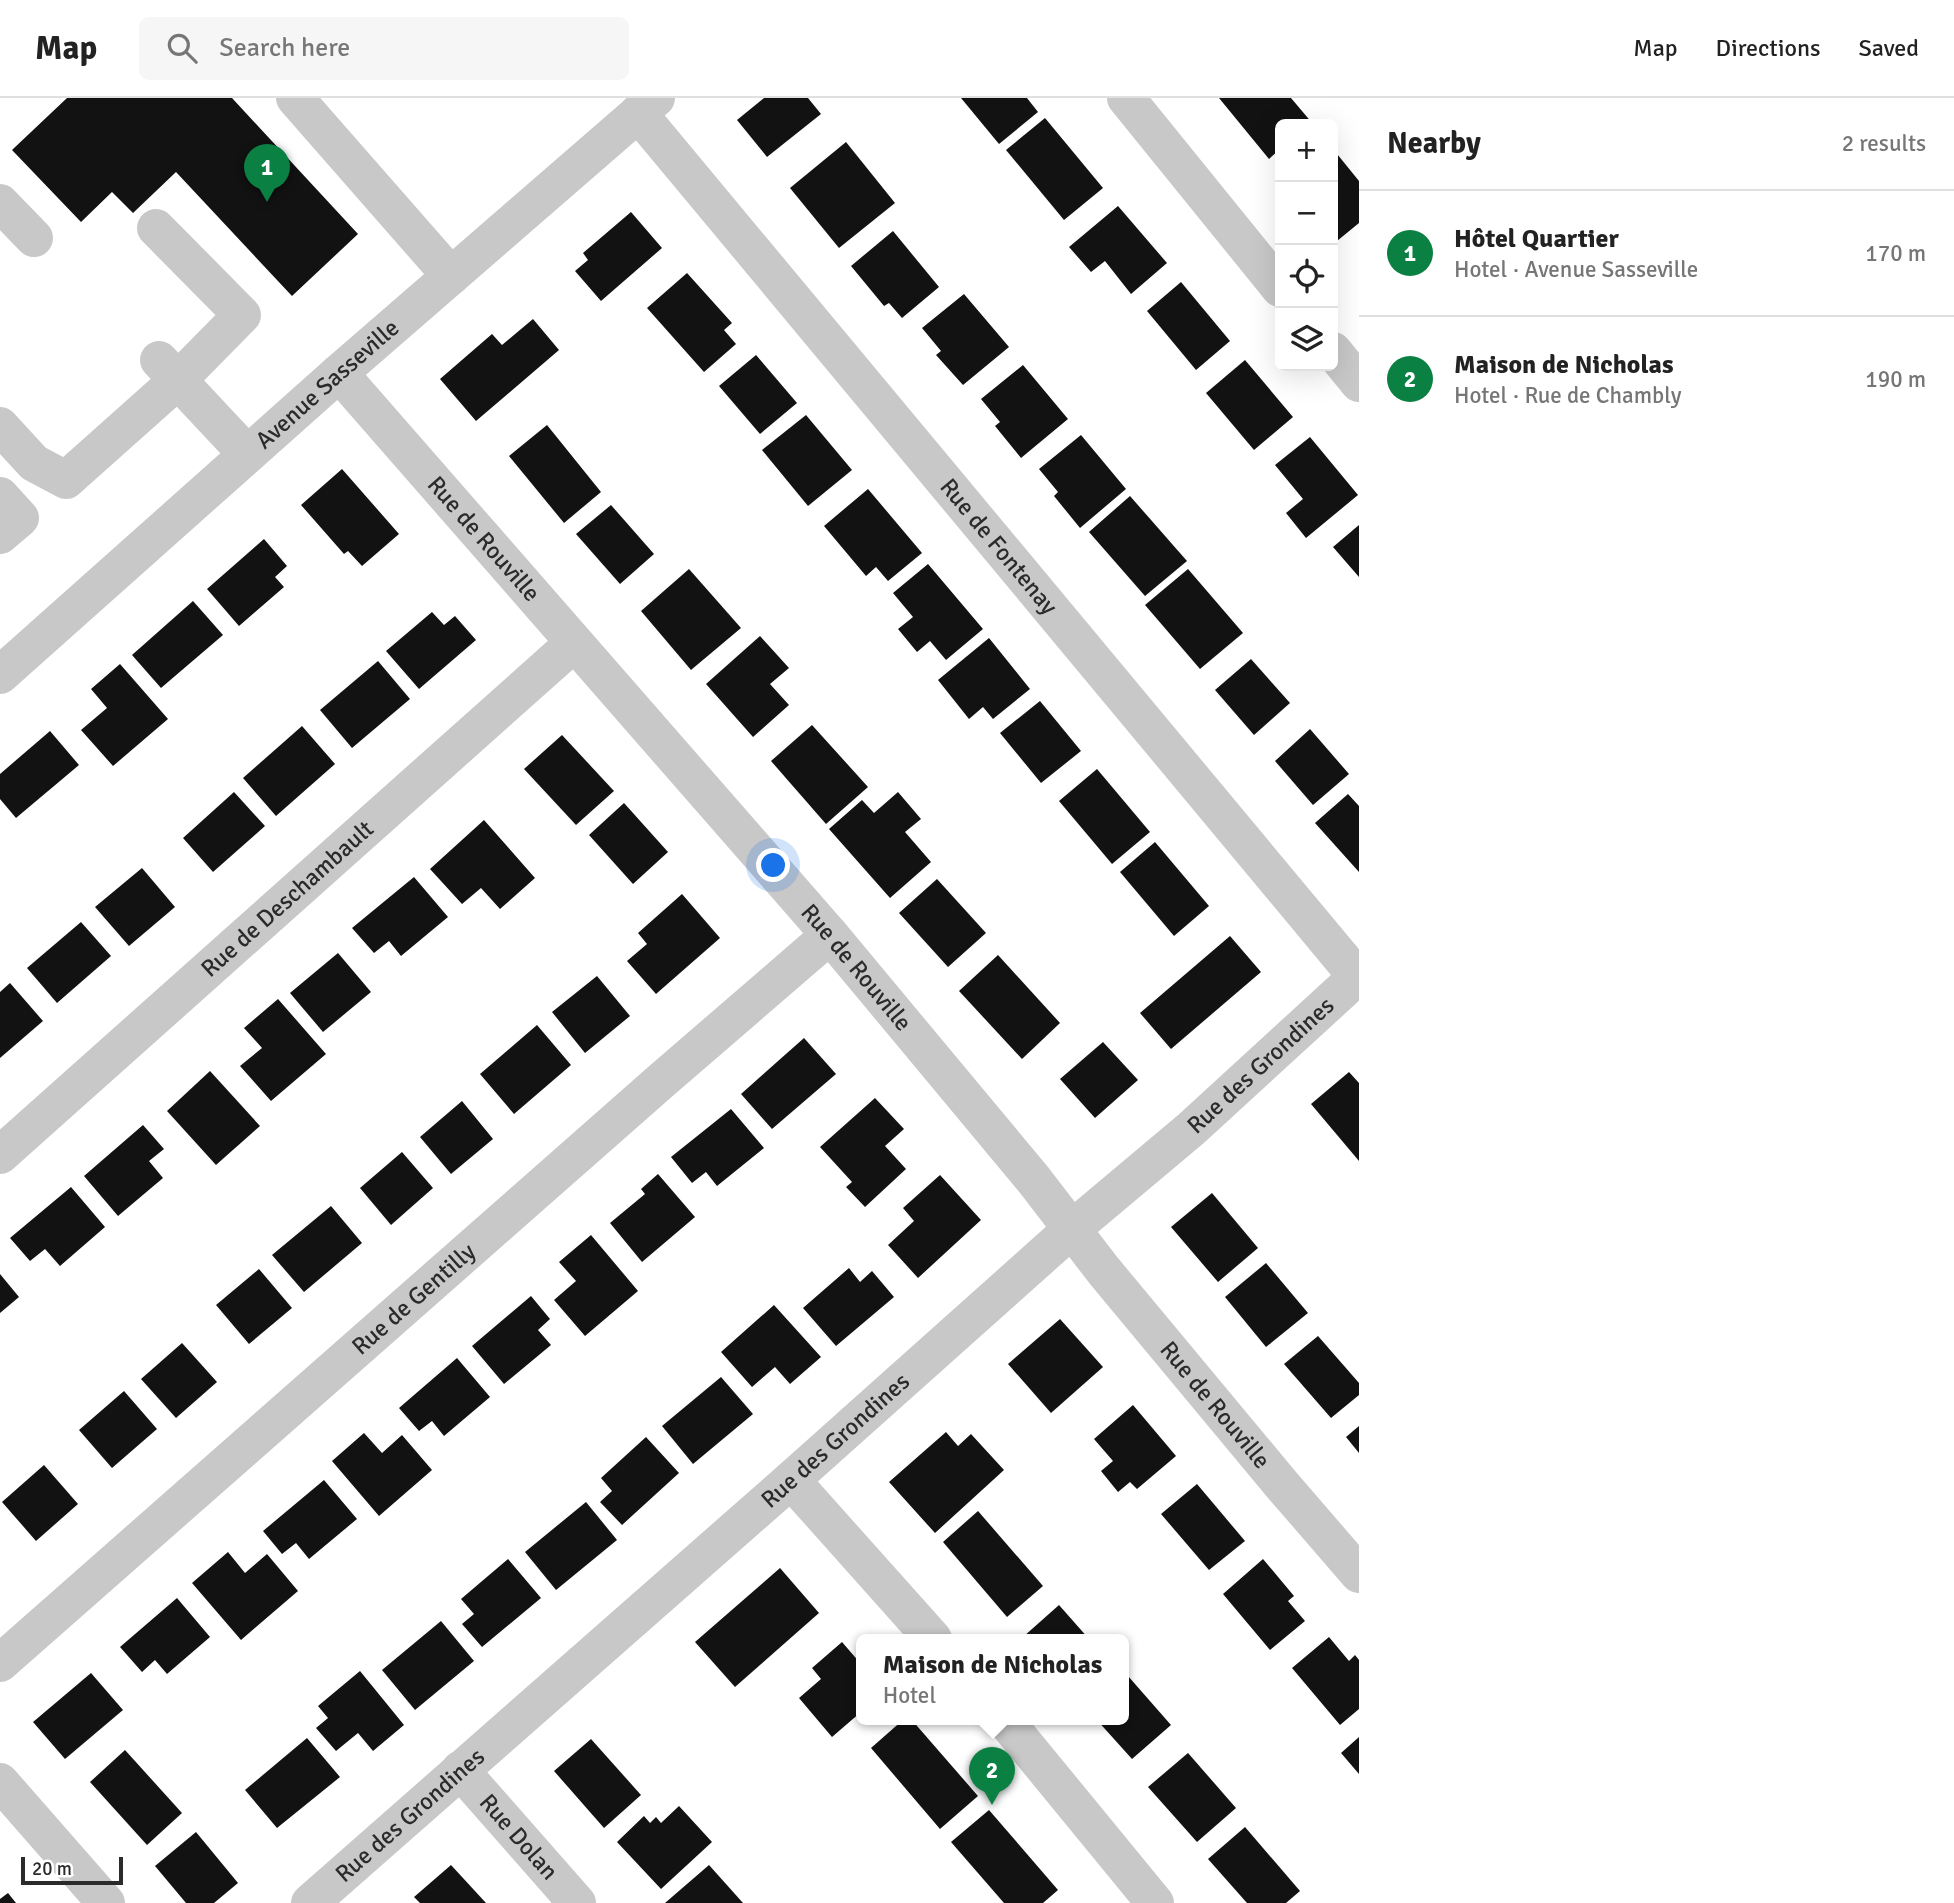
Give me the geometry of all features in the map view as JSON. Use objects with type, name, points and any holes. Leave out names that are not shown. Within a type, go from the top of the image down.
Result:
[{"type":"street","points":[[295,98],[451,276]]},
{"type":"street","points":[[1126,98],[1275,282]]},
{"type":"street","name":"Avenue Sasseville","points":[[0,674],[339,373],[647,105]]},
{"type":"street","name":"Rue de Fontenay","points":[[647,105],[1358,977]]},
{"type":"street","points":[[0,203],[34,238]]},
{"type":"street","points":[[0,426],[34,463],[66,480],[107,426],[168,370],[242,315],[156,228]]},
{"type":"street","points":[[1338,357],[1359,383]]},
{"type":"street","points":[[168,370],[247,454]]},
{"type":"street","name":"Rue de Rouville","points":[[339,373],[830,935],[1034,1180],[1104,1271],[1359,1574]]},
{"type":"street","points":[[0,496],[20,518],[0,535]]},
{"type":"street","name":"Rue de Deschambault","points":[[0,1155],[574,643]]},
{"type":"street","name":"Rue de Gentilly","points":[[0,1663],[830,935]]},
{"type":"street","name":"Rue des Grondines","points":[[310,1903],[791,1480],[1072,1228],[1191,1129],[1358,977]]},
{"type":"street","points":[[791,1480],[929,1634]]},
{"type":"street","points":[[1009,1725],[1155,1903]]},
{"type":"street","name":"Rue Dolan","points":[[460,1770],[577,1903]]},
{"type":"street","points":[[0,1782],[106,1903]]},
{"type":"building","points":[[67,98],[232,98],[358,234],[292,296],[176,172],[133,213],[112,192],[81,222],[12,150]]},
{"type":"building","points":[[764,98],[808,98],[821,114],[767,157],[737,120]]},
{"type":"building","points":[[961,98],[1027,98],[1038,112],[999,144]]},
{"type":"building","points":[[1219,98],[1291,98],[1309,119],[1275,119],[1275,154],[1269,159]]},
{"type":"building","points":[[1045,118],[1103,188],[1064,220],[1006,150]]},
{"type":"building","points":[[846,142],[895,203],[839,248],[790,188]]},
{"type":"building","points":[[1338,155],[1359,181],[1359,223],[1338,240]]},
{"type":"building","points":[[1118,206],[1167,263],[1131,294],[1105,261],[1091,272],[1069,247]]},
{"type":"building","points":[[631,212],[662,248],[601,301],[575,271],[588,260],[583,253]]},
{"type":"building","points":[[893,231],[939,287],[902,318],[889,303],[884,306],[851,266]]},
{"type":"building","points":[[687,273],[732,323],[724,330],[736,344],[704,372],[647,308]]},
{"type":"building","points":[[1181,282],[1230,341],[1196,370],[1147,311]]},
{"type":"building","points":[[964,294],[1009,347],[963,385],[936,355],[941,351],[922,328]]},
{"type":"building","points":[[533,319],[559,350],[476,421],[440,379],[492,334],[502,345]]},
{"type":"building","points":[[756,355],[797,403],[760,434],[719,386]]},
{"type":"building","points":[[1245,360],[1293,417],[1254,450],[1206,393]]},
{"type":"building","points":[[1023,365],[1068,419],[1021,458],[995,426],[1000,422],[981,399]]},
{"type":"building","points":[[806,415],[852,470],[808,506],[762,450]]},
{"type":"building","points":[[547,425],[601,492],[564,523],[509,456]]},
{"type":"building","points":[[1081,435],[1126,489],[1080,528],[1054,496],[1058,492],[1039,469]]},
{"type":"building","points":[[1310,437],[1358,495],[1306,538],[1286,513],[1303,499],[1275,465]]},
{"type":"building","points":[[342,469],[399,534],[362,566],[348,551],[344,554],[301,505]]},
{"type":"building","points":[[868,489],[922,553],[888,581],[876,567],[866,576],[824,526]]},
{"type":"building","points":[[1130,496],[1187,561],[1145,596],[1089,532]]},
{"type":"building","points":[[611,505],[654,554],[620,584],[576,534]]},
{"type":"building","points":[[1359,525],[1359,577],[1333,547]]},
{"type":"building","points":[[264,539],[287,566],[275,577],[284,587],[239,626],[207,589]]},
{"type":"building","points":[[928,564],[983,629],[946,660],[930,641],[917,652],[898,629],[913,617],[893,593]]},
{"type":"building","points":[[689,569],[741,628],[691,670],[641,611]]},
{"type":"building","points":[[1188,569],[1243,633],[1200,669],[1145,605]]},
{"type":"building","points":[[193,601],[223,635],[161,688],[132,655]]},
{"type":"building","points":[[432,612],[444,625],[455,616],[476,640],[419,689],[386,651]]},
{"type":"building","points":[[760,636],[789,668],[770,684],[789,705],[753,737],[706,684]]},
{"type":"building","points":[[989,638],[1030,689],[993,719],[983,707],[969,719],[938,680]]},
{"type":"building","points":[[1251,659],[1290,703],[1254,735],[1215,690]]},
{"type":"building","points":[[378,661],[410,699],[352,748],[320,710]]},
{"type":"building","points":[[120,664],[168,719],[113,766],[81,730],[107,708],[91,689]]},
{"type":"building","points":[[1040,701],[1081,751],[1041,783],[1000,733]]},
{"type":"building","points":[[812,725],[868,787],[826,824],[771,761]]},
{"type":"building","points":[[302,726],[335,764],[276,816],[243,778]]},
{"type":"building","points":[[1310,729],[1349,774],[1313,805],[1275,761]]},
{"type":"building","points":[[50,731],[79,765],[16,818],[0,799],[0,774]]},
{"type":"building","points":[[562,735],[614,791],[576,825],[524,769]]},
{"type":"building","points":[[1097,769],[1150,832],[1112,864],[1059,801]]},
{"type":"building","points":[[234,792],[265,826],[213,872],[183,838]]},
{"type":"building","points":[[898,792],[921,819],[905,832],[931,862],[890,898],[829,829],[862,800],[874,813]]},
{"type":"building","points":[[1348,794],[1359,806],[1359,872],[1315,823]]},
{"type":"building","points":[[624,803],[668,852],[633,884],[589,835]]},
{"type":"building","points":[[484,820],[535,878],[500,909],[481,888],[462,904],[430,869]]},
{"type":"building","points":[[1155,842],[1209,906],[1174,936],[1120,872]]},
{"type":"building","points":[[142,868],[175,907],[129,946],[95,907]]},
{"type":"building","points":[[414,877],[448,917],[401,956],[389,941],[374,953],[352,928]]},
{"type":"building","points":[[937,879],[986,933],[948,967],[899,913]]},
{"type":"building","points":[[682,894],[720,938],[656,994],[627,961],[647,944],[638,933]]},
{"type":"building","points":[[81,922],[111,956],[57,1003],[27,968]]},
{"type":"building","points":[[1230,936],[1261,972],[1171,1049],[1140,1013]]},
{"type":"building","points":[[338,953],[371,992],[323,1032],[290,993]]},
{"type":"building","points":[[998,955],[1060,1023],[1022,1059],[959,991]]},
{"type":"building","points":[[597,976],[630,1016],[585,1053],[552,1012]]},
{"type":"building","points":[[10,983],[43,1021],[0,1058],[0,992]]},
{"type":"building","points":[[278,999],[326,1054],[271,1101],[240,1066],[262,1048],[244,1028]]},
{"type":"building","points":[[537,1025],[571,1065],[514,1114],[480,1074]]},
{"type":"building","points":[[804,1038],[836,1074],[772,1129],[741,1094]]},
{"type":"building","points":[[1103,1042],[1138,1080],[1095,1118],[1060,1079]]},
{"type":"building","points":[[210,1071],[260,1126],[216,1165],[167,1111]]},
{"type":"building","points":[[1349,1072],[1359,1083],[1359,1161],[1311,1104]]},
{"type":"building","points":[[875,1098],[904,1129],[885,1146],[906,1169],[865,1207],[846,1187],[852,1182],[820,1147]]},
{"type":"building","points":[[462,1101],[493,1139],[451,1174],[420,1137]]},
{"type":"building","points":[[731,1109],[764,1148],[717,1186],[706,1172],[692,1183],[671,1157]]},
{"type":"building","points":[[143,1125],[164,1149],[149,1161],[163,1178],[118,1216],[84,1176]]},
{"type":"building","points":[[402,1152],[433,1188],[391,1225],[360,1188]]},
{"type":"building","points":[[658,1174],[695,1217],[642,1262],[610,1223],[645,1194],[641,1189]]},
{"type":"building","points":[[940,1175],[981,1220],[918,1278],[888,1245],[914,1221],[903,1208]]},
{"type":"building","points":[[71,1187],[105,1227],[60,1266],[45,1249],[30,1261],[10,1238]]},
{"type":"building","points":[[1212,1193],[1258,1248],[1218,1282],[1171,1227]]},
{"type":"building","points":[[331,1206],[362,1243],[304,1292],[272,1255]]},
{"type":"building","points":[[591,1235],[638,1291],[585,1336],[554,1300],[576,1281],[559,1262]]},
{"type":"building","points":[[1266,1263],[1308,1313],[1266,1347],[1225,1297]]},
{"type":"building","points":[[849,1268],[860,1282],[872,1271],[894,1297],[836,1346],[803,1308]]},
{"type":"building","points":[[259,1269],[292,1308],[249,1344],[216,1305]]},
{"type":"building","points":[[0,1274],[19,1297],[0,1313]]},
{"type":"building","points":[[531,1296],[550,1319],[538,1330],[551,1345],[504,1384],[472,1346]]},
{"type":"building","points":[[774,1305],[821,1357],[790,1384],[775,1367],[752,1387],[721,1352]]},
{"type":"building","points":[[1060,1319],[1103,1367],[1051,1413],[1008,1364]]},
{"type":"building","points":[[1318,1336],[1359,1383],[1359,1395],[1331,1418],[1284,1364]]},
{"type":"building","points":[[182,1343],[217,1382],[176,1418],[141,1379]]},
{"type":"building","points":[[457,1358],[490,1397],[444,1436],[432,1421],[419,1431],[399,1408]]},
{"type":"building","points":[[721,1377],[753,1414],[693,1464],[662,1426]]},
{"type":"building","points":[[124,1391],[157,1429],[112,1468],[79,1430]]},
{"type":"building","points":[[1133,1405],[1176,1456],[1137,1489],[1130,1482],[1118,1492],[1101,1471],[1113,1461],[1094,1439]]},
{"type":"building","points":[[1359,1426],[1359,1453],[1346,1437]]},
{"type":"building","points":[[946,1432],[958,1446],[971,1434],[1004,1470],[935,1533],[889,1482]]},
{"type":"building","points":[[364,1433],[382,1453],[402,1435],[432,1470],[379,1516],[332,1461]]},
{"type":"building","points":[[646,1437],[679,1473],[622,1525],[600,1502],[612,1491],[601,1478]]},
{"type":"building","points":[[44,1465],[78,1504],[36,1541],[2,1502]]},
{"type":"building","points":[[324,1480],[357,1519],[309,1559],[296,1543],[282,1554],[263,1531]]},
{"type":"building","points":[[1197,1484],[1245,1541],[1209,1570],[1161,1514]]},
{"type":"building","points":[[586,1502],[617,1540],[556,1590],[525,1552]]},
{"type":"building","points":[[978,1511],[1043,1586],[1007,1617],[943,1542]]},
{"type":"building","points":[[228,1552],[245,1573],[267,1554],[298,1591],[241,1640],[192,1583]]},
{"type":"building","points":[[508,1559],[541,1598],[482,1647],[462,1624],[474,1614],[461,1599]]},
{"type":"building","points":[[1263,1559],[1294,1596],[1288,1601],[1305,1621],[1270,1650],[1223,1594]]},
{"type":"building","points":[[780,1568],[819,1613],[735,1687],[695,1642]]},
{"type":"building","points":[[177,1598],[210,1637],[167,1674],[155,1660],[142,1672],[120,1647]]},
{"type":"building","points":[[1059,1605],[1085,1634],[1026,1634]]},
{"type":"building","points":[[441,1621],[474,1661],[415,1710],[382,1670]]},
{"type":"building","points":[[1329,1637],[1349,1661],[1355,1655],[1359,1660],[1359,1709],[1340,1725],[1292,1668]]},
{"type":"building","points":[[842,1642],[856,1658],[856,1716],[832,1737],[799,1698],[821,1679],[812,1668]]},
{"type":"building","points":[[360,1671],[404,1725],[373,1751],[358,1733],[336,1751],[316,1728],[328,1718],[318,1706]]},
{"type":"building","points":[[91,1673],[123,1710],[65,1759],[33,1722]]},
{"type":"building","points":[[1129,1677],[1171,1725],[1132,1759],[1101,1725],[1129,1725]]},
{"type":"building","points":[[897,1725],[916,1725],[978,1796],[940,1829],[871,1748]]},
{"type":"building","points":[[1359,1737],[1359,1774],[1341,1753]]},
{"type":"building","points":[[307,1738],[340,1777],[277,1828],[245,1790]]},
{"type":"building","points":[[591,1739],[641,1795],[604,1828],[554,1771]]},
{"type":"building","points":[[125,1750],[182,1813],[147,1845],[90,1782]]},
{"type":"building","points":[[1188,1753],[1236,1808],[1197,1842],[1148,1787]]},
{"type":"building","points":[[679,1806],[712,1842],[661,1889],[617,1842],[644,1816],[650,1823],[656,1817],[661,1823]]},
{"type":"building","points":[[989,1810],[1058,1890],[1043,1903],[1004,1903],[951,1842]]},
{"type":"building","points":[[1245,1827],[1300,1891],[1286,1903],[1247,1903],[1208,1859]]},
{"type":"building","points":[[196,1832],[238,1883],[214,1903],[186,1903],[155,1866]]},
{"type":"building","points":[[451,1865],[486,1903],[420,1903],[414,1897]]},
{"type":"building","points":[[709,1865],[743,1903],[665,1903]]},
{"type":"building","points":[[8,1893],[16,1903],[0,1903],[0,1899]]},
{"type":"place","name":"Hôtel Quartier","points":[[267,202]]},
{"type":"place","name":"Maison de Nicholas","points":[[992,1805]]}]
